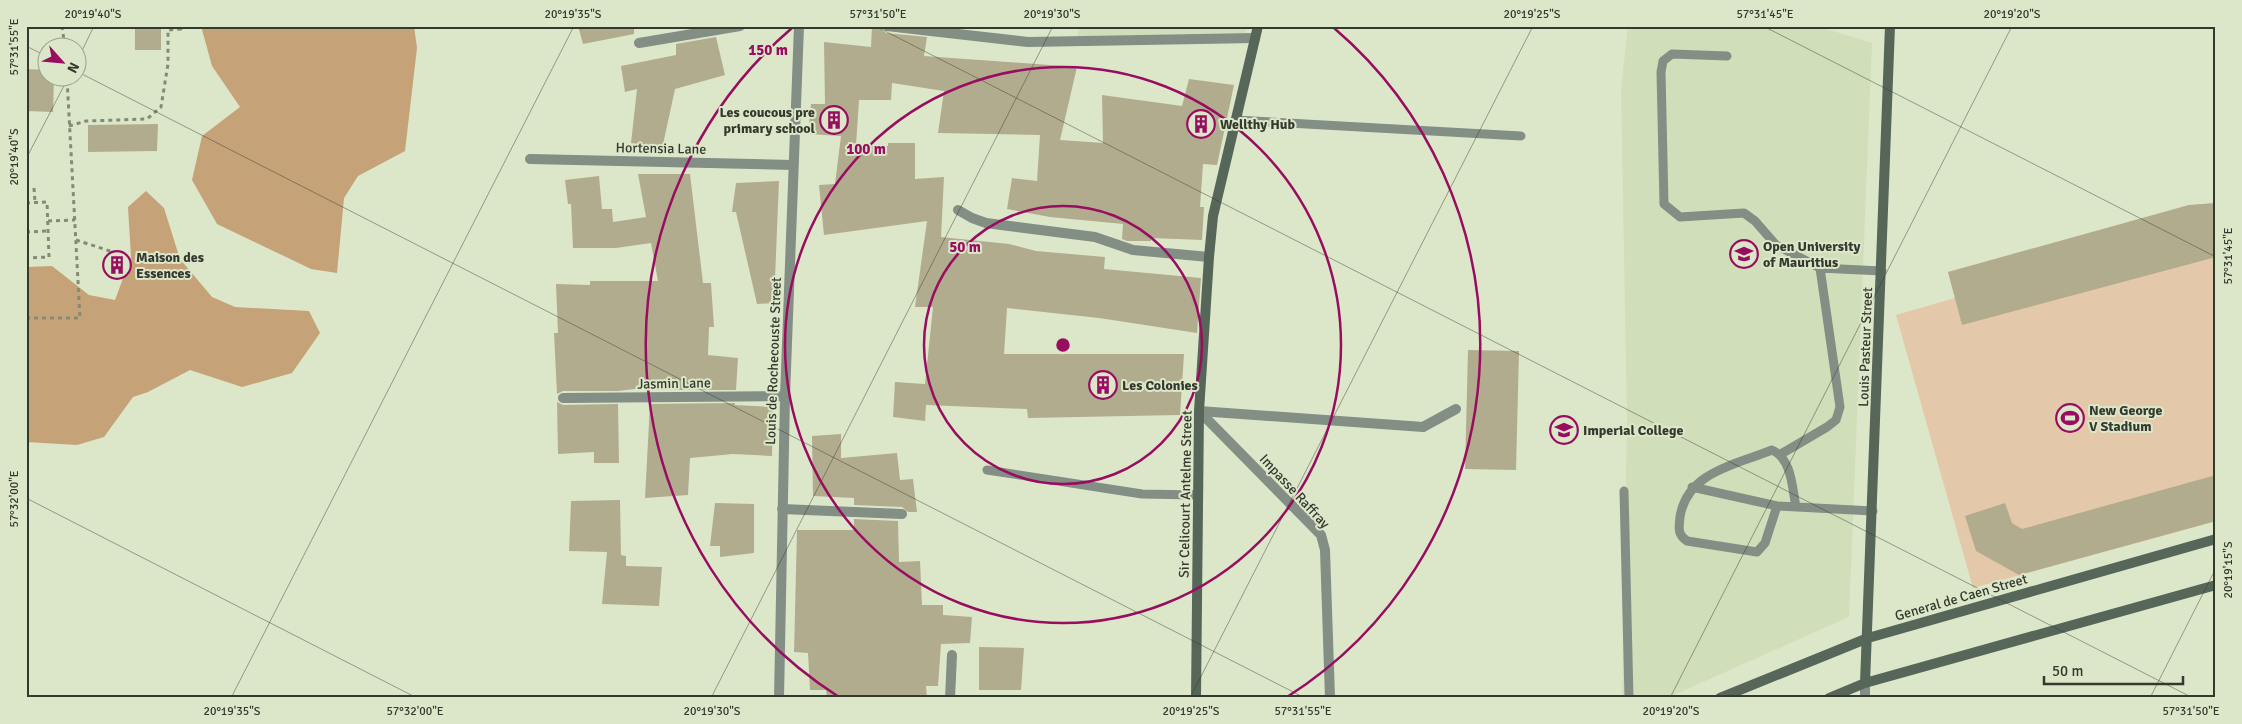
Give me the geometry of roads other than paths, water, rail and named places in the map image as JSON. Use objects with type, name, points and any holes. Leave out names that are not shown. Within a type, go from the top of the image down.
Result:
[{"type":"street","points":[[639,43],[740,26]]},
{"type":"street","name":"Louis de Rochecouste Street","points":[[779,698],[784,396],[799,26]]},
{"type":"street","points":[[887,26],[1028,42],[1255,38]]},
{"type":"street","name":"Sir Celicourt Antelme Street","points":[[1196,698],[1199,412],[1209,257],[1213,216],[1258,26]]},
{"type":"street","name":"Louis Pasteur Street","points":[[1865,683],[1890,26]]},
{"type":"street","name":"Hortensia Lane","points":[[530,159],[792,165]]},
{"type":"street","points":[[958,210],[986,223],[1095,237],[1133,250],[1209,257]]},
{"type":"street","name":"Jasmin Lane","points":[[563,398],[784,396]]},
{"type":"street","points":[[1199,412],[1422,428],[1456,409]]},
{"type":"street","name":"Impasse Raffray","points":[[1199,412],[1320,535],[1325,550],[1330,698]]},
{"type":"street","points":[[782,509],[902,514]]},
{"type":"street","name":"General de Caen Street","points":[[1720,698],[1868,638],[2216,539]]},
{"type":"street","points":[[1829,698],[1865,683],[2216,585]]},
{"type":"street","points":[[950,698],[952,656]]},
{"type":"street","points":[[1865,683],[1865,698]]},
{"type":"lane","points":[[1726,56],[1672,54],[1663,61],[1661,72],[1664,204],[1680,217],[1744,213],[1755,221],[1776,245],[1820,268],[1882,271]]},
{"type":"lane","points":[[1236,120],[1521,136]]},
{"type":"lane","points":[[1780,454],[1836,420],[1840,407],[1820,268]]},
{"type":"lane","points":[[1777,506],[1765,544],[1757,552],[1686,541],[1680,536],[1678,531],[1682,505],[1692,487],[1702,478],[1772,450],[1786,460],[1796,507]]},
{"type":"lane","points":[[987,470],[1142,494],[1198,495]]},
{"type":"lane","points":[[1692,487],[1777,506],[1873,511]]},
{"type":"lane","points":[[1624,491],[1629,698]]},
{"type":"place","name":"Les coucous pre primary school","points":[[834,120]]},
{"type":"place","name":"Wellthy Hub","points":[[1201,124]]},
{"type":"place","name":"Open University of Mauritius","points":[[1744,254]]},
{"type":"place","name":"Maison des Essences","points":[[117,265]]},
{"type":"place","name":"Les Colonies","points":[[1103,385]]},
{"type":"place","name":"New George V Stadium","points":[[2070,418]]},
{"type":"place","name":"Imperial College","points":[[1564,430]]}]
